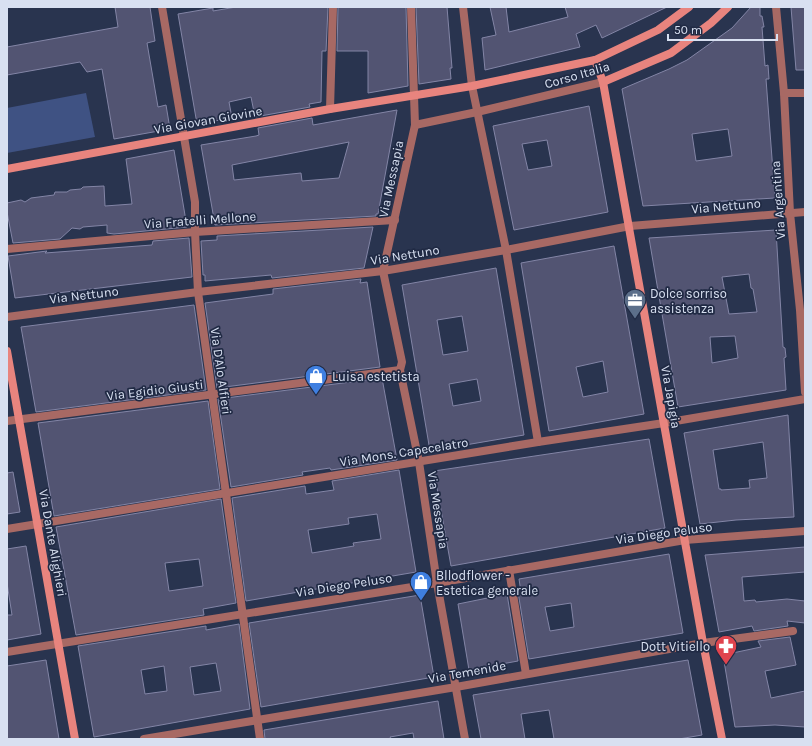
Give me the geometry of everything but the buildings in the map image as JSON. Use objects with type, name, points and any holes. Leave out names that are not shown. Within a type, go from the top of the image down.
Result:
[{"type":"street","name":"Via D'Alo Alfieri","points":[[162,7],[195,202],[198,292],[260,739]]},
{"type":"street","points":[[330,109],[333,7]]},
{"type":"street","name":"Via Messapia","points":[[411,7],[415,125],[383,271],[402,362],[400,370],[419,462],[437,583],[465,739]]},
{"type":"street","points":[[463,7],[472,86],[506,250],[538,442]]},
{"type":"street","name":"Corso Italia","points":[[414,96],[472,86],[595,60],[658,30],[689,7]]},
{"type":"street","name":"Corso Italia","points":[[415,125],[604,82],[671,53],[711,23],[728,7]]},
{"type":"street","name":"Via Argentina","points":[[776,7],[784,93],[790,213],[802,310],[805,392]]},
{"type":"street","name":"Via Japigia","points":[[595,60],[604,82],[703,643],[722,739]]},
{"type":"street","points":[[784,93],[805,93]]},
{"type":"street","name":"Via Giovan Giovine","points":[[7,169],[330,109],[414,96]]},
{"type":"street","name":"Via Nettuno","points":[[7,317],[198,292],[383,271],[506,250],[630,226],[805,212]]},
{"type":"street","name":"Via Fratelli Mellone","points":[[7,249],[195,232],[395,220]]},
{"type":"street","name":"Via Dante Alighieri","points":[[7,351],[75,739]]},
{"type":"street","name":"Via Egidio Giusti","points":[[7,421],[400,370]]},
{"type":"street","name":"Via Mons. Capecelatro","points":[[7,529],[805,399]]},
{"type":"street","name":"Via Diego Peluso","points":[[7,652],[437,583],[685,540],[805,531]]},
{"type":"street","points":[[509,570],[526,674]]},
{"type":"street","name":"Via Temenide","points":[[144,739],[456,687],[703,643],[793,631]]},
{"type":"shaded area","points":[[86,93],[95,137],[7,153],[7,108]]},
{"type":"place","name":"Dolce sorriso assistenza","points":[[635,320]]},
{"type":"place","name":"Luisa estetista","points":[[316,396]]},
{"type":"place","name":"Bllodflower - Estetica generale","points":[[421,602]]},
{"type":"place","name":"Dott Vitiello","points":[[726,666]]}]
